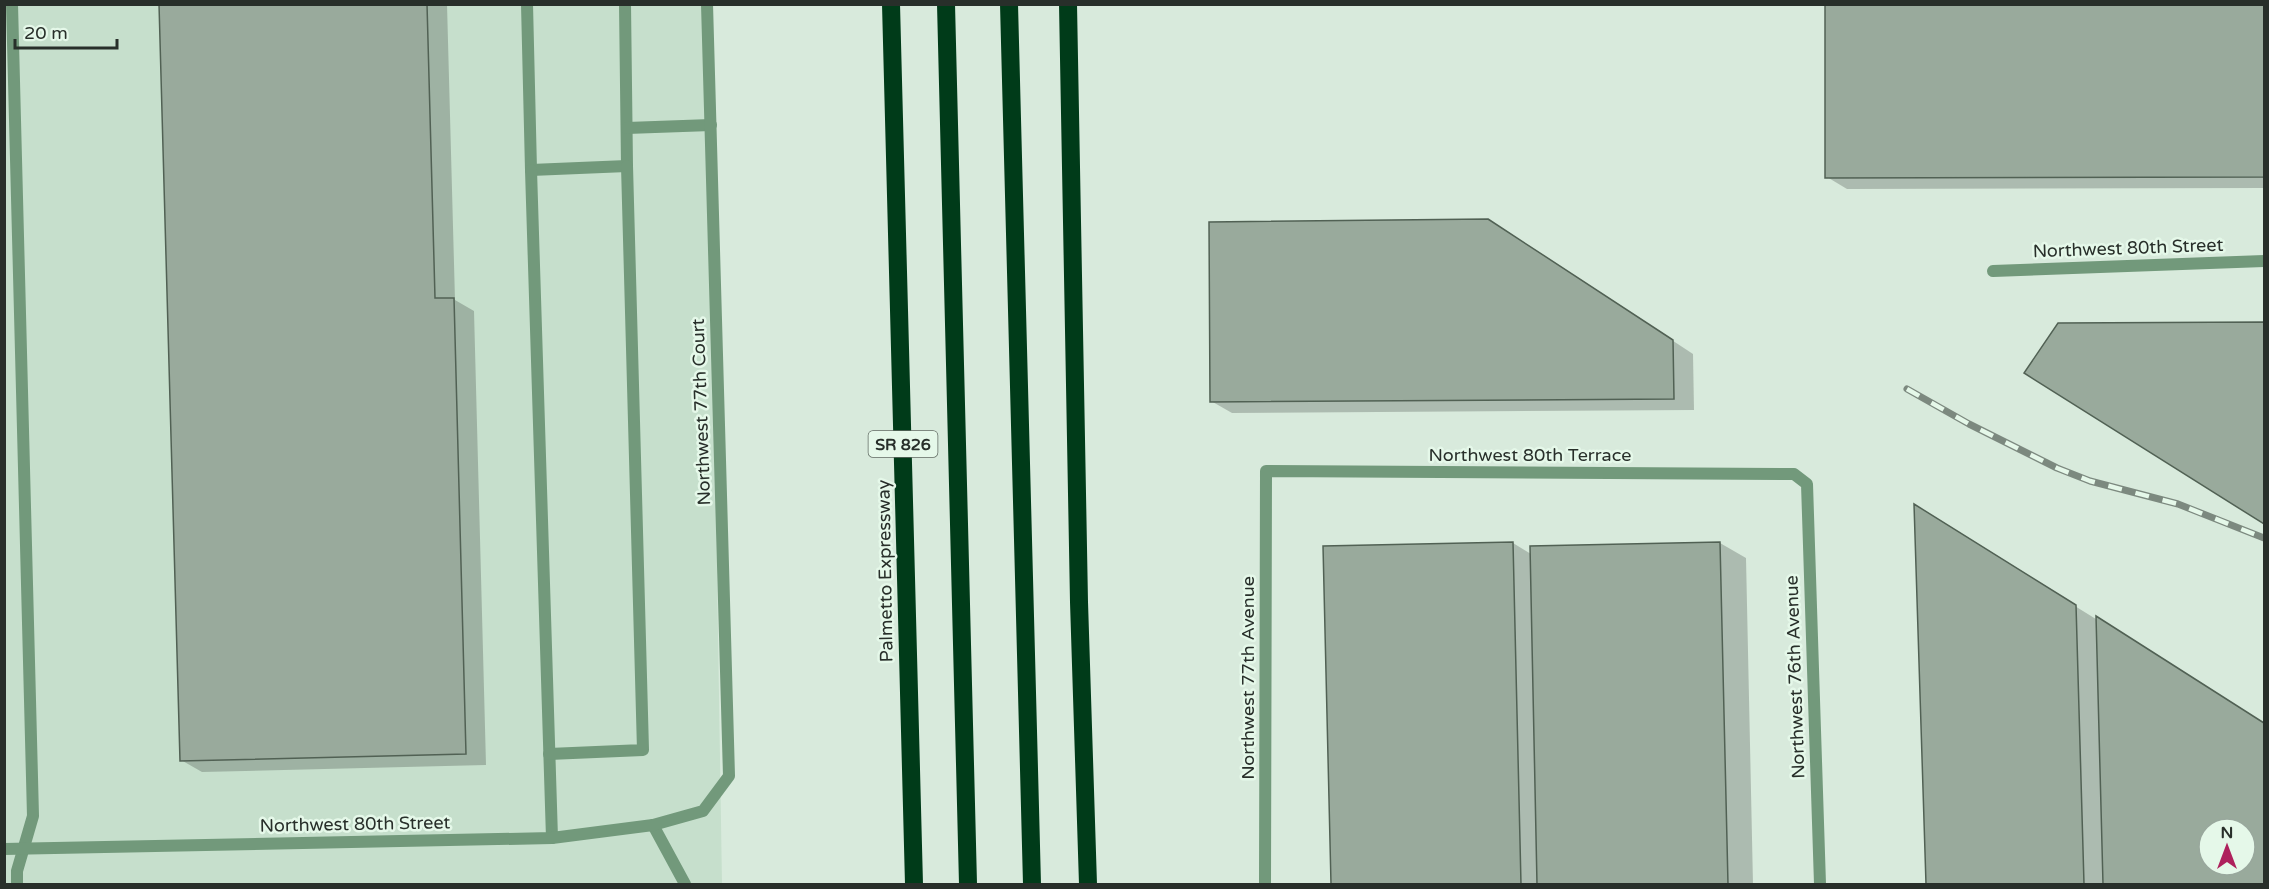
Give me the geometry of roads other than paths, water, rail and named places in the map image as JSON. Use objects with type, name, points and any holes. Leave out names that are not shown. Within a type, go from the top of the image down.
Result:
[{"type":"highway","name":"Palmetto Expressway","points":[[891,4],[914,885]]},
{"type":"highway","points":[[946,4],[969,885]]},
{"type":"highway","points":[[1009,4],[1032,885]]},
{"type":"highway","points":[[1068,4],[1079,602],[1088,885]]},
{"type":"street","points":[[12,4],[33,816],[17,871],[17,885]]},
{"type":"street","points":[[527,4],[552,838]]},
{"type":"street","points":[[549,754],[643,750],[627,166],[625,4]]},
{"type":"street","name":"Northwest 77th Court","points":[[703,811],[729,776],[707,4]]},
{"type":"street","points":[[627,128],[711,125]]},
{"type":"street","points":[[531,170],[627,166]]},
{"type":"street","name":"Northwest 80th Street","points":[[1993,271],[2265,261]]},
{"type":"street","name":"Northwest 80th Terrace","points":[[1266,471],[1794,474]]},
{"type":"street","name":"Northwest 77th Avenue","points":[[1265,885],[1266,471]]},
{"type":"street","name":"Northwest 76th Avenue","points":[[1794,474],[1807,484],[1820,885]]},
{"type":"street","name":"Northwest 80th Street","points":[[4,849],[552,838],[653,825],[703,811]]},
{"type":"street","points":[[653,825],[685,885]]},
{"type":"railway","points":[[1907,389],[1969,424],[2057,468],[2090,481],[2178,504],[2264,538]]}]
